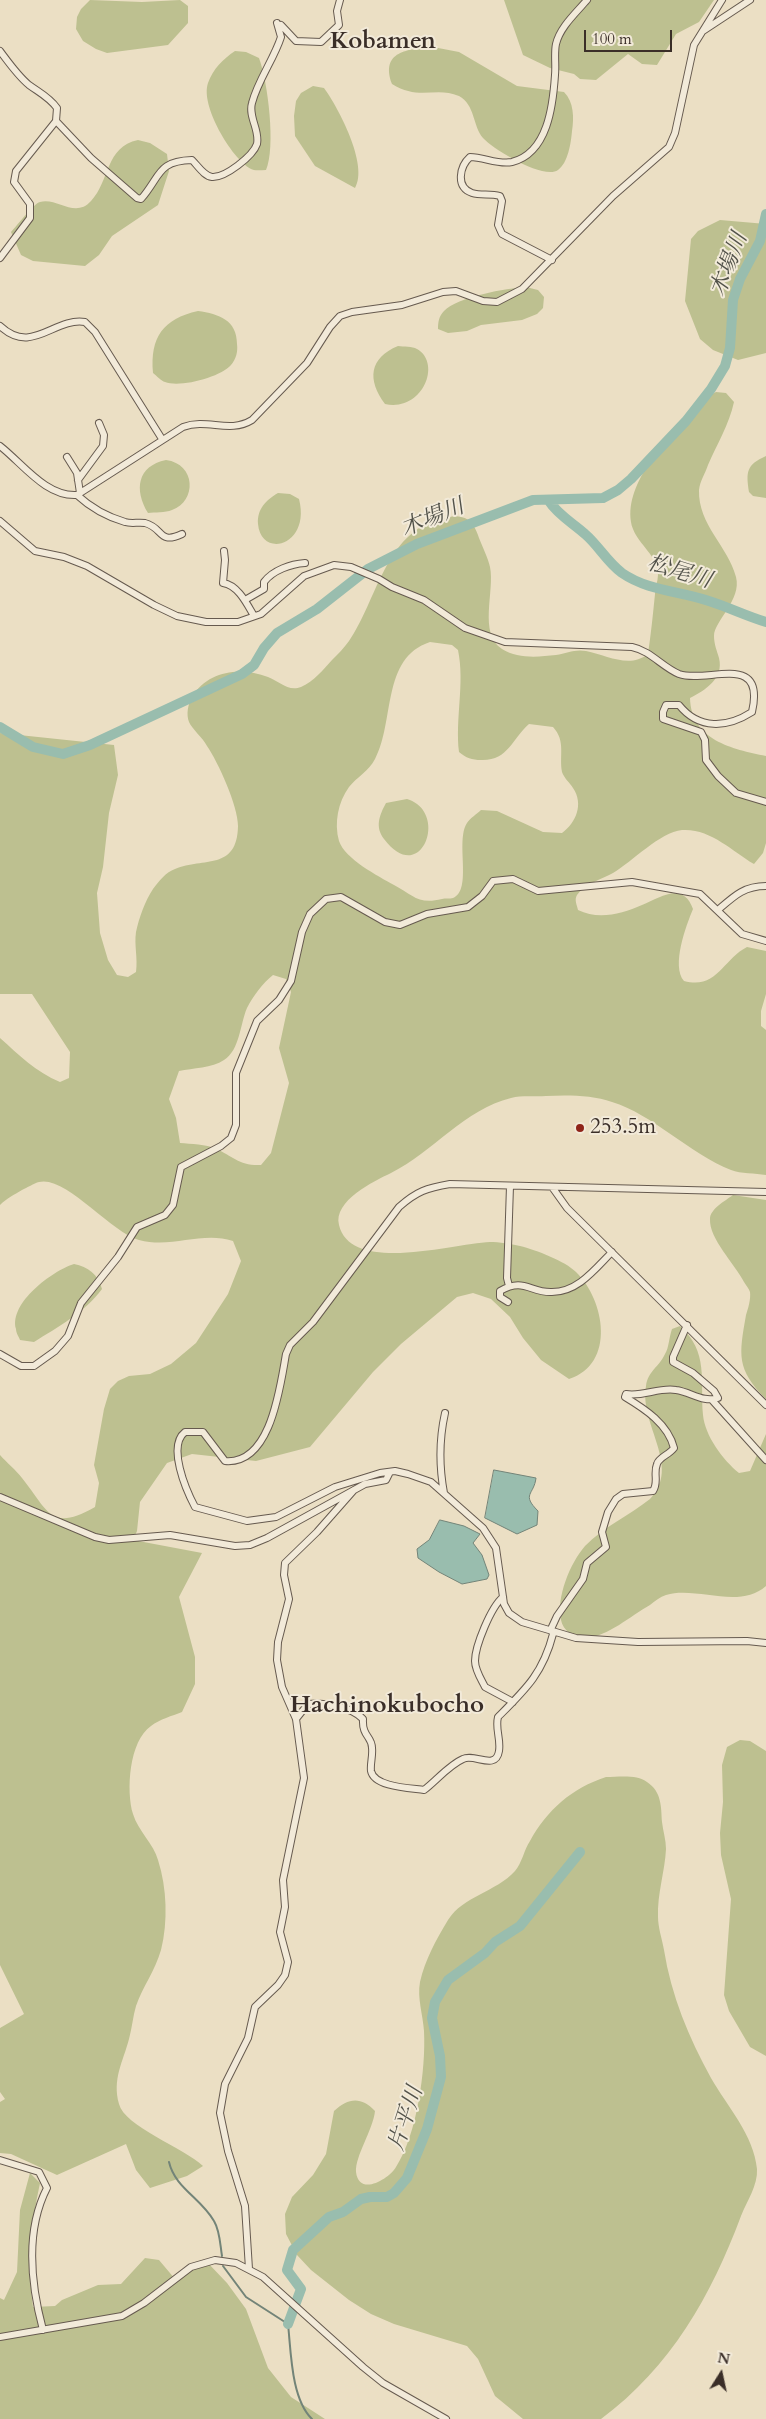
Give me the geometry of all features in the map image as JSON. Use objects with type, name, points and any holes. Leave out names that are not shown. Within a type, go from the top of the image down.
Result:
[{"type":"street","points":[[56,121],[91,158],[137,198],[141,199],[157,176],[174,161],[192,160],[211,177],[223,176],[252,153],[257,145],[251,105],[279,43],[282,32],[277,23],[296,41],[321,42],[338,25],[337,11],[340,0]]},
{"type":"street","points":[[552,260],[502,234],[498,225],[502,201],[500,196],[491,193],[474,194],[468,191],[461,178],[460,170],[462,164],[470,157],[498,162],[512,162],[526,156],[537,146],[545,130],[556,74],[556,44],[562,30],[587,0]]},
{"type":"street","points":[[1,448],[54,491],[66,495],[79,494],[183,427],[196,422],[230,427],[243,426],[252,420],[307,362],[330,327],[340,316],[352,312],[402,305],[443,292],[456,291],[483,301],[497,302],[522,289],[613,196],[669,147],[675,133],[694,45],[722,0]]},
{"type":"street","points":[[700,33],[750,0]]},
{"type":"street","points":[[0,51],[29,84],[50,100],[57,108],[56,121],[16,171],[14,182],[30,204],[30,218],[0,258]]},
{"type":"street","points":[[0,326],[14,335],[26,338],[36,337],[69,322],[85,322],[95,332],[162,439]]},
{"type":"street","points":[[78,480],[103,446],[104,435],[99,423]]},
{"type":"street","points":[[67,457],[77,473],[79,494],[96,509],[125,522],[145,523],[164,537],[171,539],[182,534]]},
{"type":"street","points":[[0,521],[35,551],[64,557],[87,566],[177,616],[206,622],[238,622],[260,614],[304,576],[334,565],[351,567],[379,579],[392,587],[424,600],[465,628],[505,642],[632,647],[641,649],[682,675],[738,673],[749,681],[753,687],[752,712],[733,723],[703,722],[690,717],[679,704],[672,703],[666,705],[663,719],[701,732],[705,740],[706,760],[718,776],[736,793],[766,802]]},
{"type":"street","points":[[224,551],[223,583],[228,583],[245,600],[254,616]]},
{"type":"street","points":[[245,600],[264,589],[264,582],[274,571],[288,569],[295,564],[305,563]]},
{"type":"street","points":[[0,1354],[21,1366],[34,1366],[55,1350],[68,1336],[80,1303],[118,1257],[137,1226],[165,1215],[173,1204],[181,1167],[221,1146],[231,1138],[236,1125],[236,1072],[257,1021],[279,1000],[291,981],[302,932],[310,914],[326,899],[341,896],[385,922],[400,925],[427,914],[468,907],[482,896],[493,881],[513,878],[538,891],[632,882],[700,894],[742,934],[765,943]]},
{"type":"street","points":[[718,910],[738,893],[751,886],[766,886]]},
{"type":"street","points":[[766,1192],[450,1184],[426,1188],[410,1197],[399,1207],[313,1322],[290,1345],[286,1354],[274,1414],[262,1441],[245,1455],[233,1461],[225,1460],[203,1432],[185,1432],[179,1438],[176,1448],[182,1473],[195,1507],[247,1521],[276,1517],[335,1487],[390,1472],[418,1476],[431,1482],[483,1528],[496,1548],[504,1604],[509,1613],[522,1622],[576,1638],[638,1642],[766,1643]]},
{"type":"street","points":[[509,1286],[507,1278],[510,1186]]},
{"type":"street","points":[[552,1186],[567,1208],[766,1405]]},
{"type":"street","points":[[508,1302],[499,1295],[500,1291],[509,1286],[515,1284],[549,1292],[564,1290],[587,1277],[612,1252]]},
{"type":"street","points":[[687,1326],[673,1357],[673,1362],[693,1373],[714,1391],[718,1398],[712,1400]]},
{"type":"street","points":[[296,1719],[308,1704],[319,1703],[358,1713],[363,1719],[364,1734],[372,1745],[371,1766],[375,1779],[382,1783],[424,1790],[463,1759],[495,1760],[499,1752],[496,1724],[498,1717],[513,1702],[544,1663],[553,1634],[551,1630],[557,1616],[583,1579],[587,1563],[606,1547],[602,1532],[608,1512],[616,1499],[623,1494],[654,1491],[658,1484],[656,1464],[660,1459],[670,1454],[674,1448],[672,1440],[652,1415],[625,1397],[626,1394],[638,1396],[654,1391],[676,1390],[712,1400],[766,1460]]},
{"type":"street","points":[[444,1493],[440,1470],[440,1448],[445,1412]]},
{"type":"street","points":[[0,1496],[95,1537],[109,1540],[185,1536],[235,1546],[250,1545],[267,1538],[365,1484],[386,1480],[390,1472]]},
{"type":"street","points":[[249,2269],[245,2206],[228,2151],[220,2113],[225,2084],[248,2038],[255,2007],[285,1975],[288,1962],[280,1932],[285,1907],[283,1880],[304,1778],[296,1719],[282,1687],[276,1653],[289,1599],[284,1575],[285,1563],[317,1532],[354,1490]]},
{"type":"street","points":[[503,1597],[496,1603],[492,1611],[475,1661],[485,1687],[513,1702]]},
{"type":"street","points":[[0,2160],[39,2172],[47,2188],[37,2211],[32,2252],[32,2276],[43,2330]]},
{"type":"street","points":[[0,2337],[122,2316],[144,2303],[191,2267],[215,2260],[236,2263],[263,2277],[383,2382],[446,2419]]},
{"type":"shaded area","points":[[90,0],[142,2],[180,0],[188,6],[188,23],[168,45],[107,53],[83,41],[76,29],[77,17],[81,9]]},
{"type":"shaded area","points":[[504,0],[714,0],[699,22],[676,34],[657,65],[642,64],[628,54],[596,80],[580,79],[574,74],[550,68],[523,55]]},
{"type":"shaded area","points":[[433,47],[459,52],[517,86],[564,92],[570,100],[573,121],[571,141],[561,167],[551,172],[542,171],[519,162],[497,149],[483,138],[468,104],[459,96],[443,92],[411,92],[392,84],[389,73],[393,58],[406,51]]},
{"type":"shaded area","points":[[235,51],[246,52],[259,58],[262,69],[268,98],[271,131],[269,160],[266,170],[251,169],[235,154],[219,130],[209,104],[207,93],[210,78],[226,57]]},
{"type":"shaded area","points":[[313,86],[324,88],[337,108],[350,136],[358,165],[358,178],[355,188],[315,166],[295,136],[294,116],[296,101],[301,93]]},
{"type":"shaded area","points":[[138,140],[150,143],[167,154],[169,171],[158,205],[112,236],[99,255],[85,266],[33,261],[21,255],[11,232],[33,207],[40,202],[46,201],[72,208],[85,206],[97,193],[109,166],[119,150],[127,144]]},
{"type":"shaded area","points":[[720,220],[766,224],[766,353],[738,360],[713,350],[700,339],[685,301],[691,239],[698,231]]},
{"type":"shaded area","points":[[526,287],[538,290],[544,297],[543,308],[537,314],[522,320],[481,325],[467,331],[448,333],[438,329],[442,313],[460,301],[495,291]]},
{"type":"shaded area","points":[[198,311],[220,316],[234,329],[237,350],[234,360],[231,365],[219,374],[200,380],[180,384],[164,381],[153,373],[154,349],[157,340],[161,332],[176,319]]},
{"type":"shaded area","points":[[398,346],[417,349],[424,356],[428,365],[428,375],[425,385],[410,401],[398,405],[385,404],[375,386],[374,371],[376,363],[381,357]]},
{"type":"shaded area","points":[[716,392],[726,393],[734,402],[726,427],[700,484],[700,503],[708,525],[732,566],[737,586],[732,602],[715,630],[714,639],[719,658],[719,672],[708,687],[690,698],[692,712],[698,724],[706,733],[727,746],[766,756],[766,843],[763,853],[754,864],[711,836],[692,830],[673,832],[621,868],[584,888],[577,895],[576,901],[578,910],[594,915],[610,915],[626,911],[664,895],[677,893],[683,895],[689,900],[693,909],[679,956],[680,974],[684,981],[695,983],[712,977],[747,947],[766,951],[766,994],[761,1011],[761,1026],[766,1030],[766,1175],[735,1171],[716,1163],[642,1115],[612,1102],[580,1096],[520,1097],[511,1098],[479,1111],[406,1164],[356,1193],[342,1208],[339,1216],[339,1225],[347,1240],[363,1249],[383,1253],[406,1253],[494,1242],[527,1248],[558,1260],[576,1272],[594,1298],[601,1330],[600,1346],[594,1360],[584,1371],[569,1379],[541,1360],[523,1338],[510,1317],[491,1299],[473,1293],[457,1297],[401,1344],[373,1372],[310,1447],[256,1461],[192,1454],[167,1463],[140,1502],[137,1531],[133,1540],[202,1553],[179,1597],[195,1657],[195,1684],[182,1712],[158,1721],[144,1733],[138,1743],[131,1767],[130,1793],[133,1814],[158,1860],[165,1893],[166,1917],[161,1950],[136,2006],[129,2039],[119,2071],[117,2095],[123,2112],[132,2120],[143,2129],[203,2166],[187,2176],[150,2188],[136,2170],[126,2144],[57,2175],[11,2154],[0,2153],[0,2102],[5,2099],[0,2092],[0,2028],[24,2014],[0,1965],[0,1455],[20,1475],[51,1514],[59,1518],[68,1518],[80,1515],[95,1507],[99,1483],[94,1465],[104,1409],[110,1389],[118,1381],[129,1376],[150,1374],[171,1364],[196,1343],[228,1294],[241,1261],[233,1241],[221,1238],[163,1243],[139,1240],[115,1227],[75,1195],[50,1182],[35,1183],[5,1200],[0,1205],[0,1038],[35,1068],[60,1082],[69,1078],[70,1052],[32,994],[0,994],[0,733],[114,745],[118,775],[109,813],[103,867],[97,893],[100,933],[108,960],[117,975],[128,977],[136,972],[136,932],[147,899],[153,889],[172,870],[217,860],[225,856],[232,850],[236,840],[237,817],[227,784],[211,753],[190,725],[188,719],[189,703],[199,688],[216,676],[236,672],[258,674],[292,688],[301,687],[310,682],[349,641],[359,625],[384,570],[407,538],[422,526],[453,516],[465,518],[471,522],[487,557],[491,577],[489,623],[495,642],[502,649],[528,656],[556,655],[582,651],[626,661],[641,658],[648,654],[658,575],[652,556],[633,529],[632,499],[637,484],[655,455],[695,408]],"holes":[[[430,642],[452,645],[458,650],[461,676],[458,726],[459,752],[472,759],[481,760],[498,757],[509,748],[529,724],[553,727],[561,743],[562,772],[573,788],[578,800],[575,819],[562,833],[543,832],[497,811],[481,810],[468,821],[464,831],[463,876],[459,893],[453,898],[434,901],[416,898],[371,872],[355,860],[342,848],[337,827],[338,813],[345,793],[375,759],[381,744],[396,676],[414,650]],[[273,975],[286,979],[291,992],[279,1048],[289,1083],[271,1153],[261,1165],[253,1165],[242,1162],[212,1147],[180,1143],[176,1118],[169,1099],[179,1071],[214,1065],[229,1056],[239,1036],[249,1003]]]},
{"type":"shaded area","points":[[766,456],[766,498],[753,496],[749,492],[749,470],[754,463]]},
{"type":"shaded area","points":[[166,460],[176,463],[183,468],[188,475],[189,491],[186,499],[172,510],[148,513],[141,496],[141,480],[149,468],[156,463]]},
{"type":"shaded area","points":[[278,493],[290,494],[299,499],[301,515],[298,528],[292,537],[284,542],[275,544],[267,541],[261,535],[258,519],[263,506]]},
{"type":"shaded area","points":[[407,799],[420,806],[427,818],[428,830],[426,842],[419,851],[409,855],[397,852],[381,835],[379,826],[381,812],[386,803]]},
{"type":"shaded area","points":[[733,1195],[766,1200],[766,1399],[749,1379],[742,1361],[742,1341],[750,1292],[718,1243],[711,1227],[710,1219],[712,1212]]},
{"type":"shaded area","points":[[74,1264],[92,1272],[98,1279],[102,1289],[88,1305],[52,1331],[34,1342],[20,1340],[16,1330],[16,1319],[25,1299],[34,1289],[55,1273]]},
{"type":"shaded area","points":[[680,1326],[689,1336],[699,1357],[704,1423],[711,1439],[721,1454],[739,1473],[750,1471],[766,1434],[766,1586],[755,1593],[743,1596],[731,1597],[691,1593],[666,1595],[603,1634],[586,1638],[578,1637],[570,1634],[564,1628],[561,1620],[562,1591],[569,1571],[579,1553],[592,1539],[650,1499],[659,1486],[662,1473],[661,1459],[645,1401],[646,1386],[649,1376],[666,1352],[672,1329]]},
{"type":"shaded area","points":[[494,1470],[536,1478],[529,1498],[538,1511],[537,1525],[517,1534],[485,1518]]},
{"type":"shaded area","points":[[440,1520],[464,1526],[480,1534],[473,1543],[482,1555],[489,1575],[487,1579],[462,1584],[418,1558],[417,1549],[429,1540]]},
{"type":"shaded area","points":[[740,1740],[750,1741],[766,1751],[766,2056],[750,2047],[729,2011],[724,1995],[731,1899],[721,1855],[722,1765],[727,1747]]},
{"type":"shaded area","points":[[627,1776],[643,1779],[656,1790],[658,1795],[661,1805],[666,1849],[658,1921],[671,1983],[688,2032],[703,2063],[751,2144],[755,2156],[757,2175],[754,2187],[729,2246],[702,2302],[668,2353],[648,2377],[626,2399],[601,2419],[523,2419],[495,2396],[478,2359],[467,2346],[394,2324],[371,2314],[349,2300],[311,2270],[297,2255],[286,2234],[285,2214],[292,2197],[313,2175],[326,2154],[334,2111],[344,2103],[354,2100],[360,2101],[375,2111],[356,2166],[358,2179],[368,2185],[381,2180],[396,2167],[410,2138],[419,2101],[422,2082],[424,2031],[419,1988],[425,1966],[435,1943],[454,1912],[471,1899],[499,1884],[515,1871],[537,1830],[553,1810],[582,1787],[606,1777]]},
{"type":"shaded area","points":[[30,2173],[40,2183],[34,2214],[30,2260],[33,2307],[55,2306],[62,2300],[98,2285],[121,2284],[145,2258],[159,2260],[175,2279],[207,2262],[227,2283],[246,2309],[268,2368],[291,2397],[325,2419],[0,2419],[0,2298],[4,2300],[17,2272],[20,2210]]},
{"type":"waterway","name":"木場川","points":[[0,727],[33,747],[63,754],[90,745],[242,674],[254,665],[264,648],[277,633],[317,609],[368,569],[417,544],[533,500],[603,498],[618,490],[631,479],[686,421],[711,389],[725,366],[730,348],[733,300],[740,279],[760,241],[766,214]]},
{"type":"waterway","name":"松尾川","points":[[549,501],[561,515],[590,539],[617,569],[632,579],[642,584],[709,601],[766,622]]},
{"type":"waterway","name":"片平川","points":[[288,2324],[301,2289],[287,2270],[293,2250],[329,2217],[343,2212],[361,2199],[387,2197],[394,2193],[407,2178],[427,2129],[441,2077],[440,2056],[432,2018],[435,2002],[448,1980],[485,1953],[495,1942],[520,1926],[580,1852]]},
{"type":"waterway","points":[[169,2162],[172,2171],[182,2186],[209,2213],[214,2221],[219,2233],[222,2256]]},
{"type":"waterway","points":[[223,2266],[246,2297],[288,2324],[291,2361],[296,2387],[300,2400],[312,2419]]},
{"type":"place","name":"253.5m","points":[[580,1128]]},
{"type":"district","name":"Kobamen","points":[[383,42]]},
{"type":"district","name":"Hachinokubocho","points":[[387,1706]]}]
